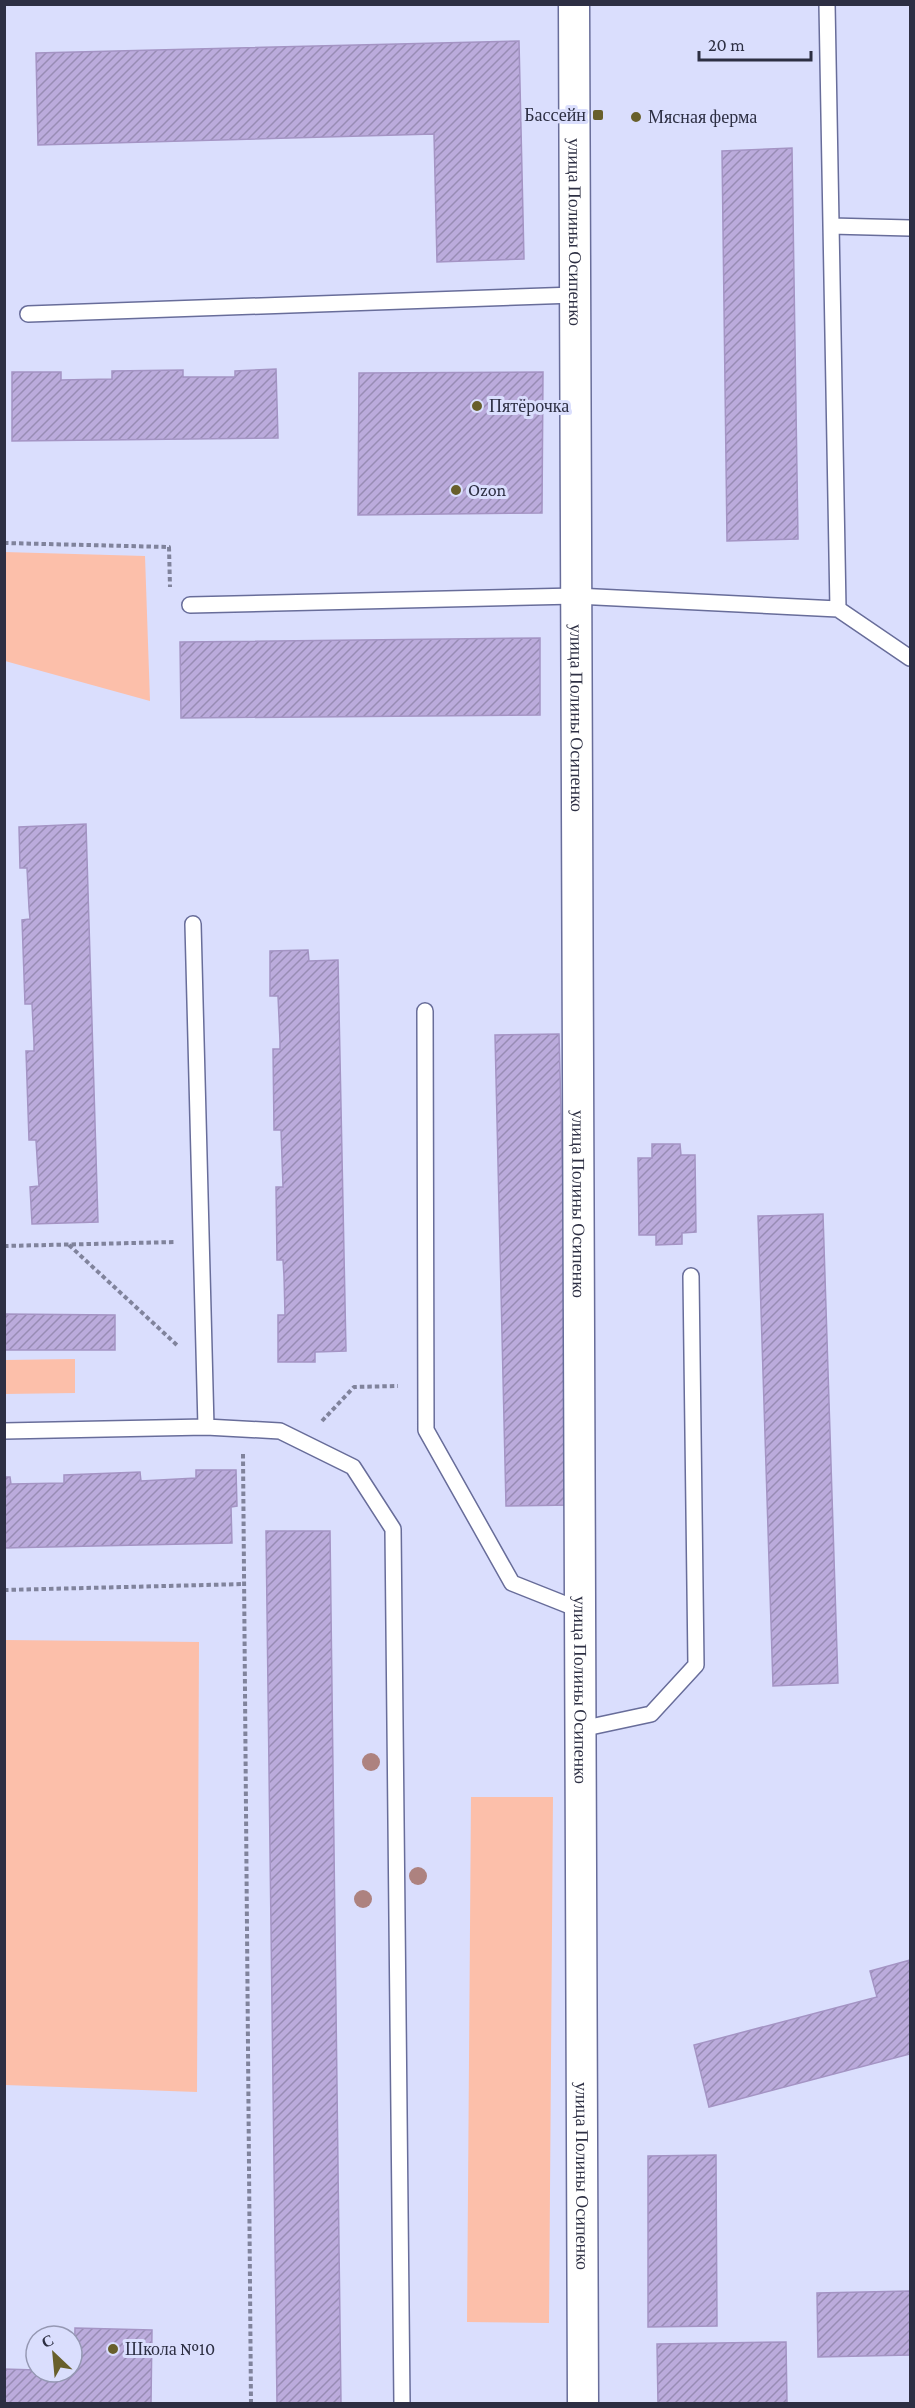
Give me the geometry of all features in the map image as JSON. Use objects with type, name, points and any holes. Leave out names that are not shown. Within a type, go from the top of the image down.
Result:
[{"type":"street","name":"улица Полины Осипенко","points":[[574,4],[583,2403]]},
{"type":"lane","points":[[827,4],[838,609]]},
{"type":"lane","points":[[831,226],[910,228]]},
{"type":"lane","points":[[28,314],[575,295]]},
{"type":"lane","points":[[190,605],[576,596],[838,609],[910,658]]},
{"type":"lane","points":[[193,924],[206,1427]]},
{"type":"lane","points":[[425,1011],[426,1430],[512,1583],[580,1610]]},
{"type":"lane","points":[[580,1729],[651,1714],[696,1665],[691,1276]]},
{"type":"lane","points":[[4,1431],[206,1427],[280,1431],[353,1467],[393,1529],[402,2403]]},
{"type":"path","points":[[4,543],[169,547],[170,606],[190,605]]},
{"type":"path","points":[[4,1246],[201,1241]]},
{"type":"path","points":[[68,1244],[204,1371]]},
{"type":"path","points":[[303,1442],[354,1387],[426,1385]]},
{"type":"path","points":[[243,1429],[251,2403]]},
{"type":"path","points":[[4,1590],[244,1584]]},
{"type":"shaded area","points":[[4,552],[145,556],[150,701],[5,661]]},
{"type":"shaded area","points":[[75,1359],[75,1393],[5,1394],[5,1360]]},
{"type":"shaded area","points":[[5,1640],[199,1642],[197,2092],[5,2085]]},
{"type":"shaded area","points":[[471,1797],[553,1797],[549,2323],[467,2322]]},
{"type":"building","points":[[519,41],[524,259],[437,262],[434,134],[38,145],[36,53]]},
{"type":"building","points":[[792,148],[798,539],[727,541],[722,151]]},
{"type":"building","points":[[276,369],[278,438],[12,441],[12,372],[61,372],[61,380],[112,379],[112,371],[183,370],[183,377],[235,377],[235,371]]},
{"type":"building","points":[[543,372],[542,513],[358,515],[359,373]]},
{"type":"building","points":[[540,638],[540,715],[181,718],[180,642]]},
{"type":"building","points":[[86,824],[98,1222],[32,1224],[30,1187],[39,1186],[36,1140],[29,1140],[26,1051],[34,1051],[34,1043],[32,1004],[25,1004],[22,920],[30,919],[27,868],[20,868],[19,827]]},
{"type":"building","points":[[308,950],[309,961],[338,960],[346,1351],[315,1352],[315,1362],[278,1362],[278,1315],[285,1315],[283,1260],[277,1260],[276,1187],[283,1187],[281,1130],[274,1130],[273,1049],[280,1049],[280,1041],[278,996],[270,996],[270,951]]},
{"type":"building","points":[[559,1034],[571,1505],[506,1506],[495,1035]]},
{"type":"building","points":[[652,1144],[680,1144],[681,1155],[695,1155],[696,1232],[682,1233],[682,1244],[656,1245],[656,1235],[639,1235],[638,1158],[652,1158]]},
{"type":"building","points":[[823,1214],[838,1683],[773,1686],[758,1216]]},
{"type":"building","points":[[4,1314],[115,1315],[115,1350],[4,1350]]},
{"type":"building","points":[[196,1470],[236,1470],[237,1506],[231,1507],[232,1543],[4,1548],[4,1477],[10,1477],[11,1484],[64,1483],[64,1475],[140,1472],[141,1481],[196,1478]]},
{"type":"building","points":[[266,1531],[330,1531],[341,2404],[277,2404]]},
{"type":"building","points":[[910,1960],[910,2054],[709,2107],[694,2045],[877,1997],[870,1971]]},
{"type":"building","points":[[716,2155],[717,2326],[648,2327],[648,2156]]},
{"type":"building","points":[[910,2291],[910,2355],[818,2357],[817,2293]]},
{"type":"building","name":"Школа №10","points":[[84,2328],[152,2330],[151,2404],[4,2404],[4,2369],[24,2370],[24,2384],[84,2384]]},
{"type":"building","points":[[786,2342],[787,2404],[658,2404],[657,2344]]},
{"type":"place","name":"Бассейн","points":[[598,115]]},
{"type":"place","name":"Мясная ферма","points":[[636,117]]},
{"type":"place","name":"Пятёрочка","points":[[477,406]]},
{"type":"place","name":"Ozon","points":[[456,490]]},
{"type":"place","name":"Школа №10","points":[[113,2349]]}]
